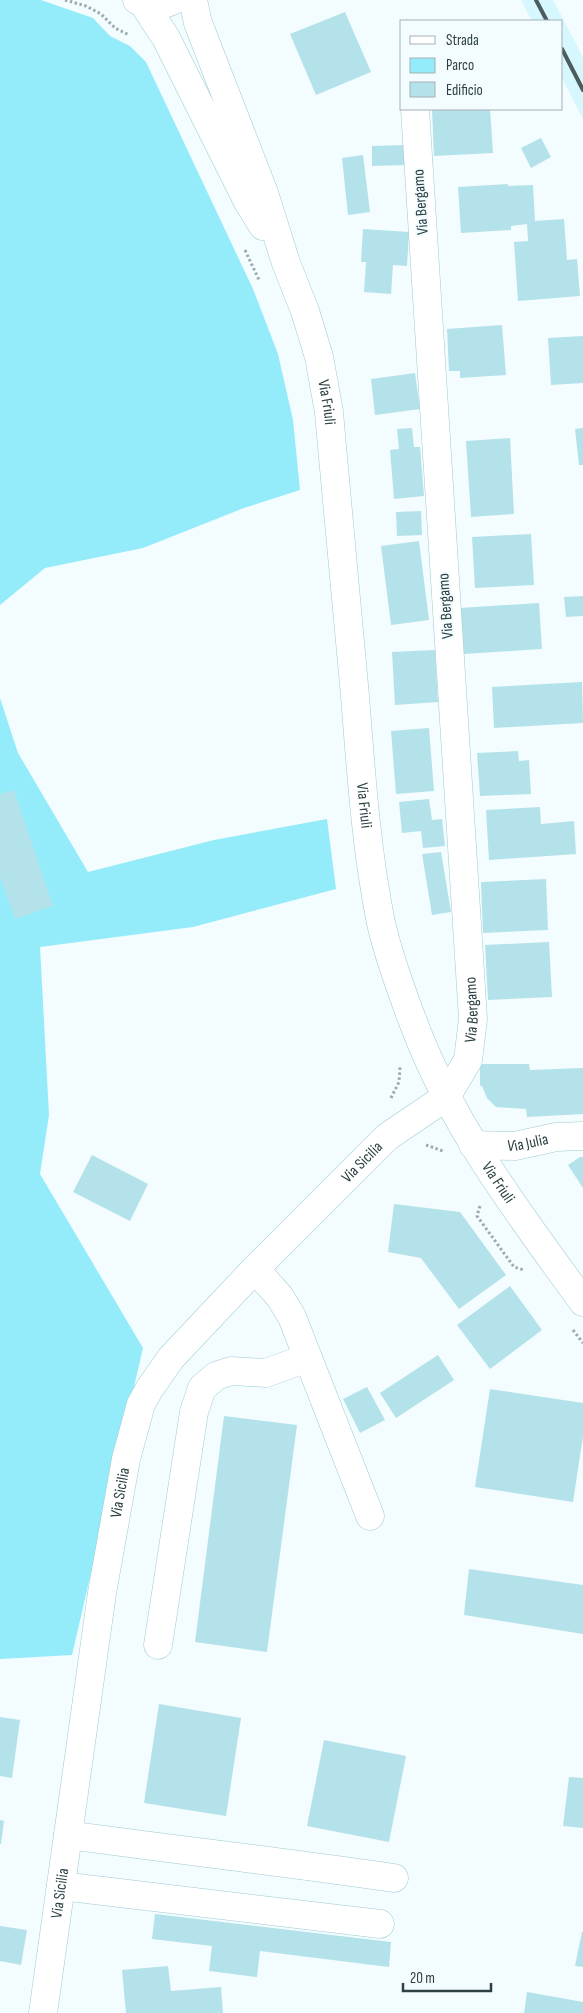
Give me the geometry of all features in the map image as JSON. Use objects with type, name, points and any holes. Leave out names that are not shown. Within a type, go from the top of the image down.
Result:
[{"type":"street","points":[[140,1],[155,5],[174,0]]},
{"type":"street","name":"Via Friuli","points":[[193,0],[198,23],[264,193],[319,357],[329,412],[363,793],[382,924],[399,985],[446,1097],[473,1145],[513,1205],[583,1302]]},
{"type":"street","name":"Via Friuli","points":[[140,1],[166,38],[248,202],[286,263]]},
{"type":"street","name":"Via Bergamo","points":[[415,110],[473,1019],[468,1060],[446,1097]]},
{"type":"street","name":"Via Sicilia","points":[[43,2013],[62,1886],[94,1641],[108,1554],[126,1459],[141,1404],[171,1358],[255,1269],[387,1138],[446,1097]]},
{"type":"street","name":"Via Julia","points":[[473,1145],[515,1146],[556,1137],[583,1136]]},
{"type":"street","points":[[255,1269],[271,1285],[292,1317],[370,1516]]},
{"type":"street","points":[[158,1645],[198,1396],[208,1381],[223,1372],[266,1373],[307,1358]]},
{"type":"street","points":[[68,1835],[394,1878]]},
{"type":"street","points":[[62,1886],[380,1924]]},
{"type":"path","points":[[65,0],[86,6],[101,14],[115,28],[136,39]]},
{"type":"path","points":[[245,249],[262,285]]},
{"type":"path","points":[[389,1102],[399,1082],[400,1065]]},
{"type":"path","points":[[420,1147],[427,1145],[442,1150],[448,1158]]},
{"type":"path","points":[[480,1204],[477,1216],[514,1268],[527,1270]]},
{"type":"path","points":[[572,1328],[583,1343]]},
{"type":"shaded area","points":[[521,0],[553,0],[583,57],[583,119],[563,80],[563,20],[531,20]]},
{"type":"green space","points":[[0,0],[41,0],[93,18],[110,36],[130,46],[146,62],[253,289],[278,354],[293,420],[300,490],[244,508],[143,548],[45,568],[0,605]]},
{"type":"green space","points":[[0,698],[18,753],[88,872],[214,840],[327,819],[336,889],[193,927],[40,947],[49,1115],[40,1174],[143,1348],[72,1655],[0,1659]]},
{"type":"building","points":[[345,12],[371,72],[316,95],[290,34]]},
{"type":"building","points":[[432,110],[490,110],[493,153],[434,156]]},
{"type":"building","points":[[541,138],[551,157],[531,168],[521,148]]},
{"type":"building","points":[[405,145],[405,165],[372,166],[372,146]]},
{"type":"building","points":[[363,155],[370,212],[348,215],[342,158]]},
{"type":"building","points":[[508,184],[508,186],[533,185],[535,221],[564,219],[567,260],[577,259],[580,296],[518,301],[514,242],[528,241],[527,224],[511,226],[511,230],[461,233],[458,187]]},
{"type":"building","points":[[363,229],[409,232],[407,266],[393,265],[391,294],[364,292],[366,262],[361,262]]},
{"type":"building","points":[[502,325],[506,375],[460,378],[460,371],[449,371],[447,329]]},
{"type":"building","points":[[583,336],[583,383],[551,385],[548,338]]},
{"type":"building","points":[[415,373],[420,409],[375,415],[371,379]]},
{"type":"building","points":[[412,428],[414,447],[420,447],[424,496],[394,499],[390,450],[399,449],[397,429]]},
{"type":"building","points":[[583,428],[583,465],[579,465],[575,429]]},
{"type":"building","points":[[510,438],[514,514],[471,517],[466,441]]},
{"type":"building","points":[[421,511],[422,535],[397,536],[396,512]]},
{"type":"building","points":[[531,534],[534,585],[475,588],[472,537]]},
{"type":"building","points":[[419,541],[429,620],[391,625],[381,546]]},
{"type":"building","points":[[583,596],[583,616],[566,617],[564,597]]},
{"type":"building","points":[[539,603],[542,649],[464,654],[460,608]]},
{"type":"building","points":[[435,650],[438,702],[395,705],[392,652]]},
{"type":"building","points":[[582,682],[583,723],[494,728],[492,687]]},
{"type":"building","points":[[429,728],[434,791],[396,794],[391,731]]},
{"type":"building","points":[[518,751],[519,761],[529,760],[531,794],[480,796],[477,753]]},
{"type":"building","points":[[14,790],[53,906],[15,919],[0,876],[0,794]]},
{"type":"building","points":[[429,799],[432,820],[442,819],[445,846],[423,848],[421,831],[402,833],[399,802]]},
{"type":"building","points":[[540,807],[541,824],[574,821],[576,854],[489,860],[486,810]]},
{"type":"building","points":[[441,852],[451,912],[432,915],[422,854]]},
{"type":"building","points":[[546,879],[548,930],[483,933],[481,882]]},
{"type":"building","points":[[549,942],[552,997],[488,1000],[485,945]]},
{"type":"building","points":[[480,1064],[529,1064],[530,1070],[583,1068],[583,1114],[527,1117],[526,1109],[496,1107],[487,1098],[482,1086],[480,1086]]},
{"type":"building","points":[[92,1155],[148,1184],[130,1221],[73,1192]]},
{"type":"building","points":[[583,1157],[583,1188],[568,1165]]},
{"type":"building","points":[[394,1204],[460,1212],[506,1275],[459,1309],[421,1258],[388,1252]]},
{"type":"building","points":[[510,1286],[542,1330],[490,1369],[457,1325]]},
{"type":"building","points":[[438,1355],[454,1380],[396,1418],[380,1393]]},
{"type":"building","points":[[367,1387],[385,1420],[360,1433],[343,1399]]},
{"type":"building","points":[[490,1389],[583,1403],[583,1436],[573,1502],[475,1487]]},
{"type":"building","points":[[224,1416],[297,1425],[267,1652],[195,1642]]},
{"type":"building","points":[[469,1569],[583,1585],[583,1634],[464,1615]]},
{"type":"building","points":[[159,1704],[241,1718],[226,1816],[144,1803]]},
{"type":"building","points":[[0,1717],[20,1720],[12,1778],[0,1776]]},
{"type":"building","points":[[324,1740],[406,1756],[389,1842],[307,1826]]},
{"type":"building","points":[[569,1777],[583,1778],[583,1828],[563,1826]]},
{"type":"building","points":[[0,1820],[4,1821],[1,1844],[0,1844]]},
{"type":"building","points":[[155,1914],[391,1942],[389,1967],[260,1951],[257,1977],[209,1971],[212,1946],[152,1939]]},
{"type":"building","points":[[0,1926],[27,1930],[21,1965],[0,1961]]},
{"type":"building","points":[[583,1932],[583,1967],[575,1966]]},
{"type":"building","points":[[168,1966],[171,1991],[221,1987],[223,2013],[126,2013],[122,1970]]},
{"type":"building","points":[[527,1992],[583,2002],[583,2013],[524,2013]]},
{"type":"railway","points":[[536,0],[546,20]]},
{"type":"railway","points":[[563,51],[583,90]]}]
